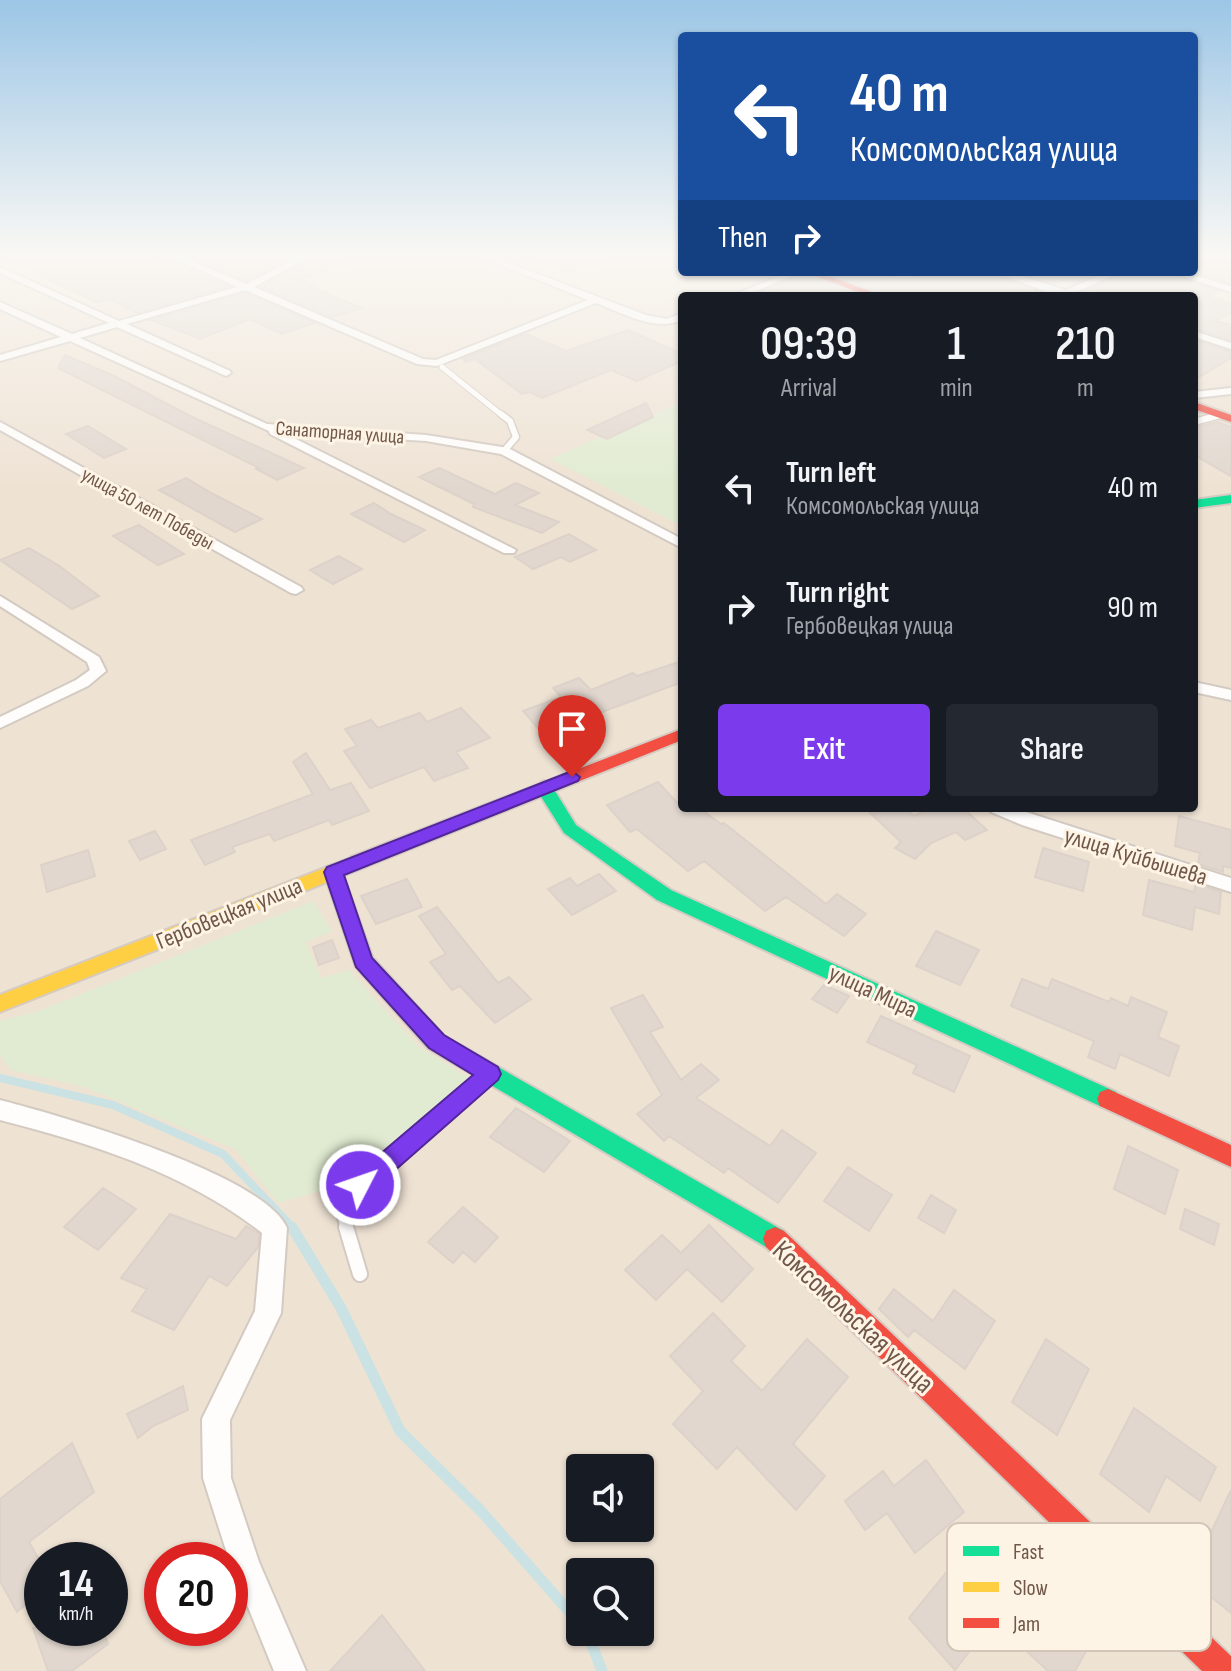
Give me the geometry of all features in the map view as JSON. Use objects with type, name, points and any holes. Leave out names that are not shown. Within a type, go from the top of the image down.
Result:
[{"type":"street","name":"Санаторная улица","points":[[62,334],[265,427],[426,438],[504,451],[678,542]]},
{"type":"street","points":[[0,358],[78,334]]},
{"type":"street","points":[[139,334],[226,373]]},
{"type":"street","points":[[358,334],[421,362],[437,363],[510,334]]},
{"type":"street","points":[[1198,335],[1231,346]]},
{"type":"street","points":[[1198,395],[1231,391]]},
{"type":"street","points":[[1198,406],[1226,417]]},
{"type":"street","name":"улица 50 лет Победы","points":[[0,425],[296,590]]},
{"type":"street","points":[[265,427],[509,550]]},
{"type":"street","points":[[1198,503],[1231,499]]},
{"type":"street","points":[[0,600],[94,660],[98,671],[82,683],[0,723]]},
{"type":"street","points":[[1198,688],[1231,695]]},
{"type":"street","name":"Гербовецкая улица","points":[[0,1004],[678,736]]},
{"type":"street","name":"улица Мира","points":[[544,787],[570,829],[664,895],[1231,1156]]},
{"type":"street","name":"улица Куйбышева","points":[[1007,812],[1231,885]]},
{"type":"street","name":"Комсомольская улица","points":[[333,872],[363,961],[436,1042],[776,1240],[1070,1523]]},
{"type":"street","points":[[0,1110],[59,1124],[208,1182],[256,1212],[275,1228],[268,1313],[216,1419],[217,1478],[245,1563],[290,1671]]},
{"type":"street","name":"Комсомольская улица","points":[[1203,1651],[1224,1671]]},
{"type":"lane","points":[[442,367],[510,421],[516,437],[504,451]]},
{"type":"lane","points":[[1198,421],[1226,417]]},
{"type":"lane","points":[[360,1274],[339,1204],[490,1074]]},
{"type":"shaded area","points":[[0,334],[678,334],[678,812],[1198,812],[1198,334],[1231,334],[1231,1671],[0,1671]]},
{"type":"green space","points":[[678,404],[678,524],[550,459]]},
{"type":"green space","points":[[313,901],[332,931],[306,942],[321,978],[349,970],[419,1047],[469,1078],[351,1182],[278,1203],[235,1149],[84,1087],[11,1070],[0,1056],[0,1021],[39,1011]]},
{"type":"building","points":[[187,334],[213,334],[200,339]]},
{"type":"building","points":[[526,334],[566,351],[616,334],[637,334],[678,352],[678,363],[637,381],[611,370],[542,398],[530,392],[522,394],[475,359],[466,362],[463,359]]},
{"type":"building","points":[[1212,334],[1231,334],[1231,340]]},
{"type":"building","points":[[1198,341],[1231,352],[1231,358],[1198,378]]},
{"type":"building","points":[[65,355],[304,468],[277,480],[256,469],[259,468],[58,368]]},
{"type":"building","points":[[646,403],[653,417],[607,439],[587,430]]},
{"type":"building","points":[[1217,422],[1231,427],[1231,476],[1198,457],[1198,427]]},
{"type":"building","points":[[88,426],[126,449],[104,458],[66,434]]},
{"type":"building","points":[[439,468],[495,494],[516,483],[539,493],[515,505],[559,522],[542,533],[473,507],[474,504],[419,477]]},
{"type":"building","points":[[186,478],[262,519],[235,532],[159,490]]},
{"type":"building","points":[[374,503],[425,530],[404,542],[351,514]]},
{"type":"building","points":[[139,525],[184,554],[158,565],[113,536]]},
{"type":"building","points":[[569,534],[596,550],[570,562],[561,557],[533,569],[515,557]]},
{"type":"building","points":[[29,548],[99,596],[72,609],[0,560]]},
{"type":"building","points":[[339,556],[362,569],[333,584],[310,570]]},
{"type":"building","points":[[678,662],[678,684],[570,724],[574,730],[553,738],[543,726],[538,728],[523,711],[561,697],[553,688],[579,678],[591,690],[633,673],[637,676]]},
{"type":"building","points":[[461,708],[490,738],[456,752],[468,768],[434,781],[424,767],[370,788],[344,751],[357,746],[345,729],[371,720],[378,728],[420,713],[427,722]]},
{"type":"building","points":[[306,753],[330,790],[351,783],[369,811],[332,825],[329,820],[274,841],[270,834],[232,847],[235,852],[205,865],[191,840],[313,794],[293,762]]},
{"type":"building","points":[[658,782],[678,804],[678,812],[704,812],[724,823],[826,904],[837,894],[866,914],[844,936],[786,897],[765,911],[704,861],[688,871],[637,829],[630,832],[607,805]]},
{"type":"building","points":[[869,812],[910,812],[914,816],[922,812],[967,812],[987,830],[965,840],[956,832],[931,843],[915,859],[895,848],[901,842]]},
{"type":"building","points":[[1179,816],[1231,830],[1231,868],[1223,866],[1223,872],[1198,864],[1200,853],[1175,846]]},
{"type":"building","points":[[155,831],[166,849],[140,860],[129,841]]},
{"type":"building","points":[[1043,848],[1089,862],[1083,891],[1035,877]]},
{"type":"building","points":[[88,850],[95,876],[47,892],[41,865]]},
{"type":"building","points":[[599,874],[616,891],[572,915],[548,889],[570,878],[577,886]]},
{"type":"building","points":[[407,879],[422,907],[376,924],[361,896]]},
{"type":"building","points":[[1149,880],[1194,892],[1196,884],[1221,892],[1219,914],[1195,907],[1192,930],[1143,915]]},
{"type":"building","points":[[437,907],[498,983],[509,977],[531,999],[495,1023],[460,986],[452,990],[430,962],[446,954],[419,916]]},
{"type":"building","points":[[936,931],[979,950],[960,985],[916,966]]},
{"type":"building","points":[[332,940],[339,958],[319,965],[313,947]]},
{"type":"building","points":[[1022,979],[1048,989],[1052,979],[1109,1002],[1111,998],[1128,1006],[1131,997],[1167,1012],[1158,1037],[1179,1046],[1169,1076],[1120,1054],[1115,1069],[1088,1057],[1094,1041],[1011,1006]]},
{"type":"building","points":[[824,985],[849,996],[837,1013],[812,999]]},
{"type":"building","points":[[643,995],[663,1027],[650,1032],[681,1080],[701,1064],[719,1080],[696,1098],[770,1146],[782,1130],[816,1153],[778,1203],[728,1168],[724,1173],[669,1136],[664,1141],[637,1114],[662,1095],[611,1008]]},
{"type":"building","points":[[881,1016],[970,1056],[954,1092],[913,1073],[917,1065],[867,1042]]},
{"type":"building","points":[[516,1108],[570,1141],[544,1172],[490,1137]]},
{"type":"building","points":[[1128,1146],[1178,1170],[1165,1214],[1114,1189]]},
{"type":"building","points":[[848,1167],[892,1195],[869,1231],[824,1201]]},
{"type":"building","points":[[103,1188],[136,1209],[98,1250],[64,1227]]},
{"type":"building","points":[[931,1195],[956,1210],[944,1233],[918,1218]]},
{"type":"building","points":[[463,1207],[498,1237],[475,1262],[463,1252],[453,1263],[428,1242]]},
{"type":"building","points":[[1185,1209],[1219,1224],[1214,1245],[1180,1229]]},
{"type":"building","points":[[170,1214],[236,1239],[246,1226],[259,1234],[258,1247],[227,1286],[209,1276],[174,1330],[132,1311],[147,1289],[121,1278]]},
{"type":"building","points":[[709,1225],[753,1269],[722,1302],[687,1269],[656,1300],[625,1270],[662,1235],[681,1253]]},
{"type":"building","points":[[894,1289],[933,1321],[954,1290],[995,1321],[965,1369],[914,1330],[908,1337],[879,1309]]},
{"type":"building","points":[[713,1313],[745,1346],[731,1361],[762,1391],[807,1339],[848,1377],[793,1444],[825,1476],[796,1510],[737,1447],[717,1469],[673,1424],[703,1391],[670,1356]]},
{"type":"building","points":[[1046,1339],[1089,1369],[1057,1435],[1012,1402]]},
{"type":"building","points":[[183,1386],[188,1410],[153,1426],[138,1438],[127,1414]]},
{"type":"building","points":[[1134,1408],[1216,1467],[1200,1501],[1166,1476],[1149,1512],[1100,1474]]},
{"type":"building","points":[[72,1443],[94,1492],[29,1542],[24,1542],[24,1606],[17,1612],[0,1581],[0,1499]]},
{"type":"building","points":[[926,1460],[964,1512],[947,1523],[915,1553],[887,1513],[865,1530],[845,1501],[883,1471],[894,1486]]},
{"type":"building","points":[[1231,1490],[1231,1613],[1211,1597],[1211,1532]]},
{"type":"building","points":[[947,1572],[947,1651],[970,1651],[955,1670],[909,1618]]},
{"type":"building","points":[[382,1615],[425,1671],[330,1671]]},
{"type":"building","points":[[39,1646],[105,1646],[72,1671],[48,1671]]},
{"type":"building","points":[[1027,1651],[1086,1651],[1075,1671],[1048,1671]]},
{"type":"waterway","points":[[0,1078],[113,1105],[223,1154],[294,1229]]},
{"type":"waterway","points":[[292,1227],[341,1308],[400,1431],[481,1511],[566,1608]]},
{"type":"waterway","points":[[592,1646],[602,1671]]},
{"type":"traffic: fast","points":[[1198,503],[1231,499]]},
{"type":"traffic: fast","points":[[544,787],[570,829],[664,895],[1108,1099]]},
{"type":"traffic: fast","points":[[333,872],[363,961],[436,1042],[775,1239]]},
{"type":"traffic: slow","points":[[0,1004],[358,862]]},
{"type":"traffic: jam","points":[[1198,407],[1231,419]]},
{"type":"traffic: jam","points":[[358,862],[678,736]]},
{"type":"traffic: jam","points":[[1108,1099],[1231,1156]]},
{"type":"traffic: jam","points":[[775,1239],[1070,1523]]},
{"type":"traffic: jam","points":[[1203,1651],[1224,1671]]},
{"type":"route","points":[[360,1185],[490,1074],[436,1042],[363,961],[333,872],[572,777]]}]
